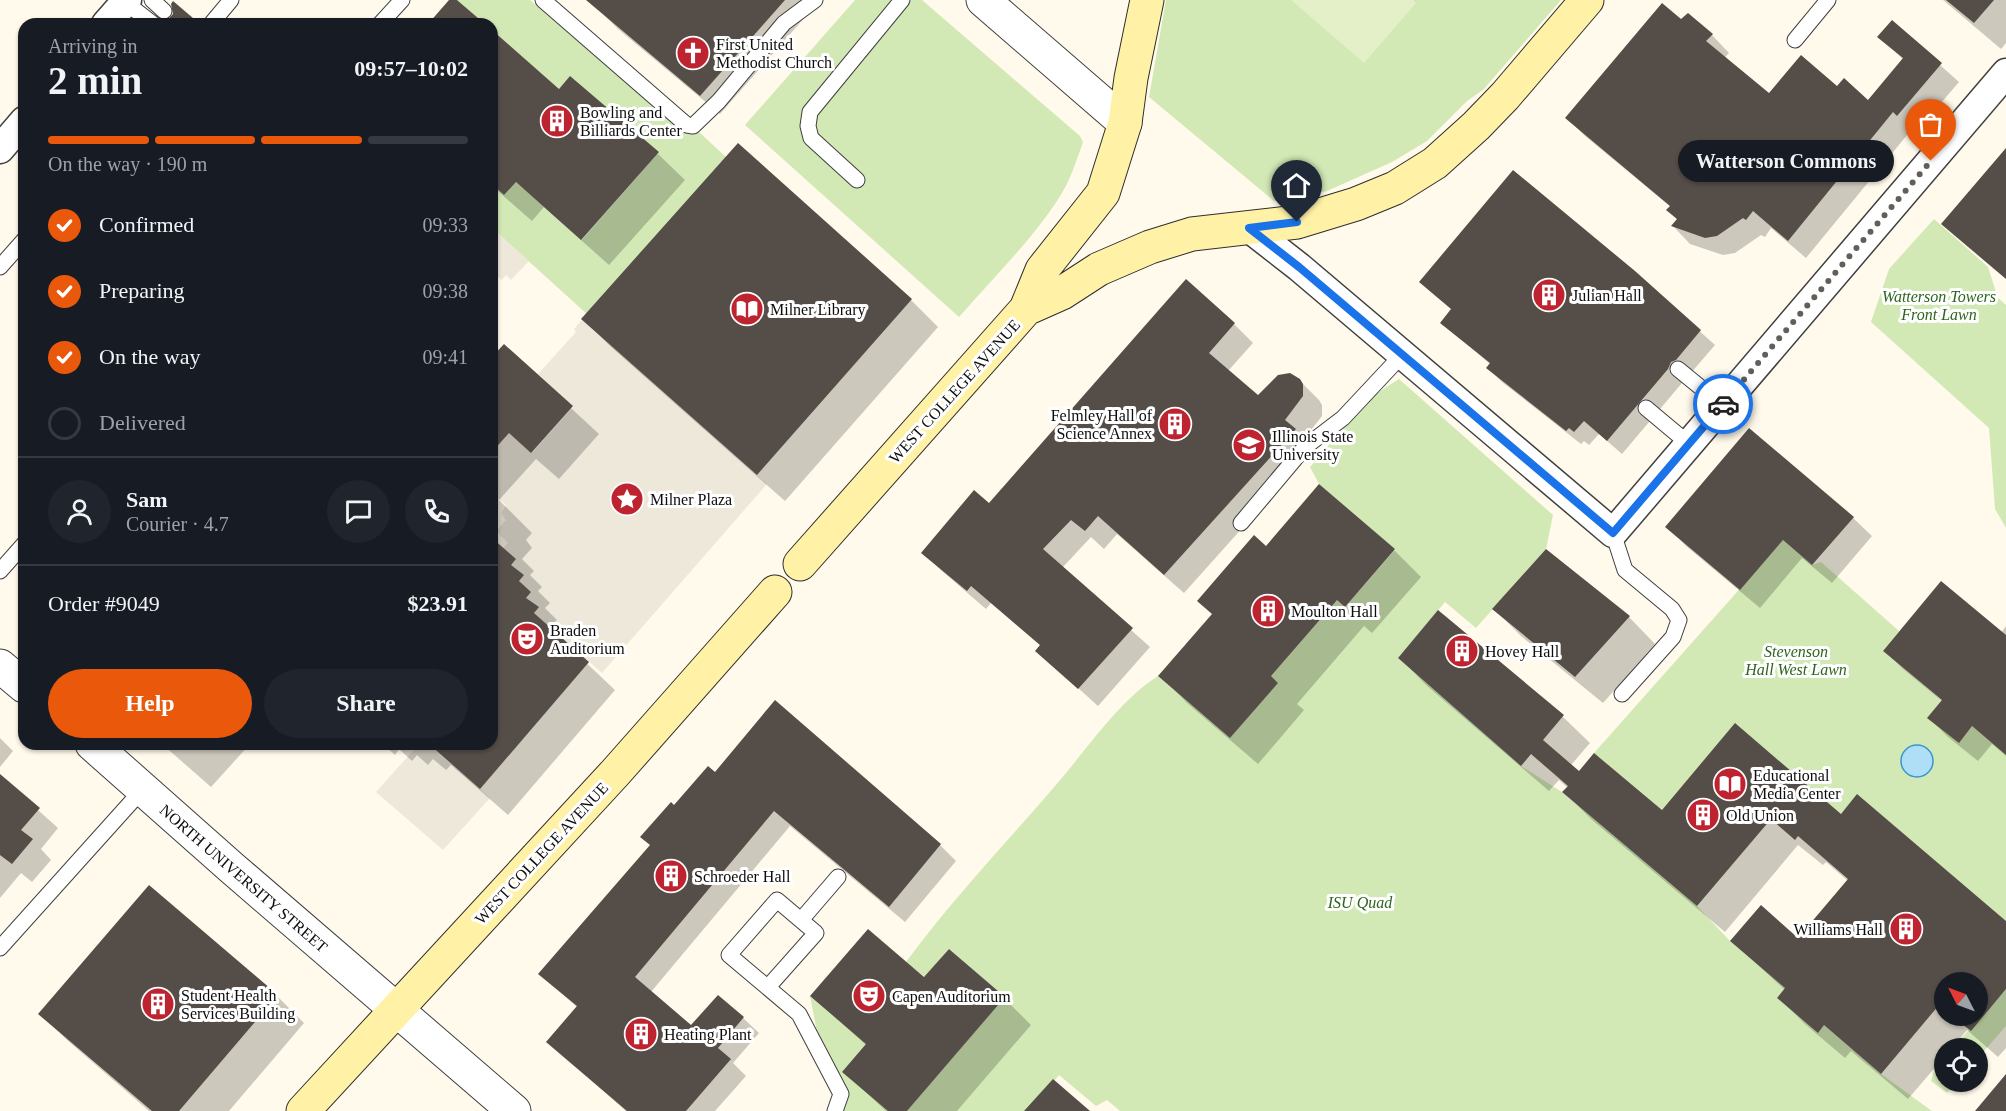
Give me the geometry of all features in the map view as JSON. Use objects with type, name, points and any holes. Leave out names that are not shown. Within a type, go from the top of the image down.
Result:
[{"type":"main road","points":[[1026,309],[1042,270],[1103,193],[1125,123],[1131,78],[1147,0]]},
{"type":"main road","name":"WEST COLLEGE AVENUE","points":[[800,564],[1026,309],[1062,293],[1099,269],[1150,247],[1192,234],[1297,222],[1356,204],[1395,188],[1450,151],[1505,96],[1587,0]]},
{"type":"main road","name":"WEST COLLEGE AVENUE","points":[[303,1111],[615,773],[775,592]]},
{"type":"street","points":[[983,0],[1125,123]]},
{"type":"street","points":[[113,18],[131,1]]},
{"type":"street","points":[[1249,228],[1299,267],[1613,533],[2006,73]]},
{"type":"street","points":[[0,149],[18,128]]},
{"type":"street","points":[[0,666],[18,681]]},
{"type":"street","name":"NORTH UNIVERSITY STREET","points":[[99,750],[514,1111]]},
{"type":"lane","points":[[216,18],[231,0]]},
{"type":"lane","points":[[386,18],[402,0]]},
{"type":"lane","points":[[543,0],[687,125],[693,126],[719,102],[784,23],[814,0]]},
{"type":"lane","points":[[857,180],[811,138],[807,126],[810,112],[902,0]]},
{"type":"lane","points":[[1795,40],[1828,0]]},
{"type":"lane","points":[[131,1],[164,11]]},
{"type":"lane","points":[[131,1],[147,18]]},
{"type":"lane","points":[[0,267],[18,247]]},
{"type":"lane","points":[[1241,523],[1305,447],[1343,418],[1402,355]]},
{"type":"lane","points":[[1678,369],[1722,405]]},
{"type":"lane","points":[[1646,408],[1689,444]]},
{"type":"lane","points":[[1613,533],[1625,570],[1672,609],[1678,620],[1673,637],[1622,694]]},
{"type":"lane","points":[[0,571],[18,551]]},
{"type":"lane","points":[[0,948],[142,789]]},
{"type":"lane","points":[[801,920],[838,877]]},
{"type":"lane","points":[[768,987],[816,933],[777,900],[729,955],[800,1014],[841,1094],[835,1111]]},
{"type":"green space","points":[[457,0],[530,0],[681,130],[698,131],[728,159],[588,315],[498,233],[498,190],[504,195],[516,182],[582,240],[659,152],[570,77],[559,89],[498,35],[498,18],[478,18]]},
{"type":"green space","points":[[855,0],[922,0],[1080,136],[1083,142],[1066,185],[1048,214],[959,317],[745,125]]},
{"type":"green space","points":[[1166,0],[1561,0],[1483,90],[1467,101],[1427,141],[1392,162],[1327,191],[1274,201],[1149,97]]},
{"type":"green space","points":[[1291,0],[1413,0],[1416,3],[1364,63]]},
{"type":"green space","name":"Watterson Towers Front Lawn","points":[[1934,219],[1988,267],[1998,298],[2006,305],[2006,528],[1995,509],[1989,428],[1871,322],[1889,269]]},
{"type":"green space","name":"ISU Quad","points":[[1399,379],[1553,515],[1546,549],[1476,628],[1445,602],[1398,658],[1521,766],[1562,792],[1697,906],[1730,941],[1785,988],[1777,998],[1817,1032],[1824,1025],[1881,1074],[1932,1111],[1120,1111],[1107,1100],[1096,1106],[1059,1075],[1030,1111],[907,1111],[1005,997],[949,949],[925,977],[906,962],[962,892],[1118,710],[1158,676],[1230,738],[1278,683],[1271,676],[1337,600],[1345,607],[1395,550],[1319,484],[1310,467],[1368,399]]},
{"type":"green space","name":"Stevenson Hall West Lawn","points":[[1783,540],[1812,565],[1821,562],[1899,631],[1883,651],[2006,755],[2006,921],[1858,795],[1841,814],[1735,724],[1662,810],[1594,753]]},
{"type":"green space","points":[[2006,990],[2006,1026],[1988,1046],[1988,1038],[1961,1038],[1972,1026],[1988,1026],[1988,1009]]},
{"type":"green space","points":[[810,996],[866,1044],[888,1111],[841,1111],[844,1099],[817,1032]]},
{"type":"shaded area","points":[[498,233],[529,261],[511,280],[506,275],[502,280],[498,277]]},
{"type":"shaded area","name":"Milner Plaza","points":[[582,320],[767,484],[602,673],[534,613],[538,607],[526,598],[531,592],[519,581],[524,575],[511,565],[503,548],[508,543],[498,533],[498,529],[506,520],[501,513],[506,505],[498,498],[498,445],[509,433],[532,453],[573,407],[538,374],[576,332],[574,329]]},
{"type":"shaded area","points":[[414,750],[436,750],[490,798],[443,850],[376,792]]},
{"type":"water","points":[[1917,745],[1928,750],[1933,761],[1928,772],[1917,777],[1906,772],[1901,761],[1906,750]]},
{"type":"building","points":[[449,0],[457,0],[478,18],[433,18]]},
{"type":"building","name":"First United Methodist Church","points":[[586,0],[785,0],[700,96]]},
{"type":"building","points":[[1946,0],[1994,0],[1974,23]]},
{"type":"building","points":[[173,1],[193,18],[169,18],[173,14],[171,4]]},
{"type":"building","points":[[1662,3],[1681,19],[1688,13],[1713,34],[1706,41],[1769,93],[1801,55],[1837,86],[1844,78],[1868,100],[1903,58],[1877,37],[1892,20],[1942,63],[1897,116],[1893,112],[1788,241],[1753,211],[1746,220],[1743,218],[1717,236],[1705,238],[1671,226],[1677,219],[1666,210],[1670,206],[1565,118]]},
{"type":"building","name":"Bowling and Billiards Center","points":[[498,35],[559,89],[570,76],[659,152],[581,240],[516,182],[504,195],[498,190]]},
{"type":"building","name":"Milner Library","points":[[738,143],[912,299],[757,475],[581,319]]},
{"type":"building","points":[[2006,148],[2006,279],[1941,224]]},
{"type":"building","name":"Julian Hall","points":[[1513,170],[1635,271],[1701,330],[1676,360],[1671,362],[1668,369],[1607,441],[1584,421],[1574,432],[1569,428],[1566,431],[1486,368],[1490,363],[1440,323],[1451,309],[1419,282]]},
{"type":"building","name":"Felmley Hall of Science Annex","points":[[1186,279],[1235,323],[1209,353],[1258,395],[1278,375],[1290,373],[1300,379],[1303,384],[1303,396],[1285,420],[1296,429],[1164,575],[1098,516],[1085,531],[1071,520],[1043,549],[1133,628],[1078,689],[1035,651],[1040,645],[971,586],[967,591],[921,553],[974,490],[989,503]]},
{"type":"building","points":[[504,344],[573,406],[531,453],[509,433],[498,445],[498,350]]},
{"type":"building","points":[[1749,428],[1854,517],[1812,565],[1783,540],[1740,590],[1665,527]]},
{"type":"building","name":"Moulton Hall","points":[[1319,484],[1395,549],[1345,607],[1337,600],[1271,676],[1278,683],[1230,738],[1158,676],[1212,614],[1197,601],[1254,535],[1266,546]]},
{"type":"building","name":"Braden Auditorium","points":[[498,543],[516,559],[511,565],[524,575],[519,581],[531,592],[526,598],[539,607],[534,613],[589,662],[480,789],[436,750],[498,750]]},
{"type":"building","points":[[1546,549],[1630,616],[1575,677],[1492,609]]},
{"type":"building","points":[[1941,581],[2006,635],[2006,755],[1972,726],[1959,743],[1927,718],[1942,700],[1883,651]]},
{"type":"building","points":[[1438,610],[1564,715],[1543,740],[1579,771],[1594,753],[1662,810],[1735,723],[1841,814],[1857,794],[2006,921],[2006,989],[1988,1011],[1988,972],[1934,972],[1934,1011],[1881,1074],[1824,1025],[1818,1033],[1777,998],[1785,988],[1730,941],[1761,905],[1798,938],[1848,879],[1798,836],[1795,840],[1771,819],[1697,906],[1562,792],[1568,786],[1531,754],[1521,766],[1398,658]]},
{"type":"building","name":"Schroeder Hall","points":[[775,700],[941,844],[889,907],[774,811],[635,977],[691,1025],[718,995],[744,1017],[718,1048],[731,1059],[686,1111],[627,1111],[546,1042],[577,1006],[538,974],[650,845],[640,837],[671,802],[674,805],[708,766],[715,772]]},
{"type":"building","points":[[0,774],[40,808],[21,830],[33,839],[12,864],[0,855]]},
{"type":"building","name":"Student Health Services Building","points":[[149,885],[278,995],[179,1111],[152,1111],[38,1014]]},
{"type":"building","points":[[868,929],[924,977],[949,949],[1005,997],[907,1111],[888,1111],[842,1072],[866,1044],[810,996]]},
{"type":"building","points":[[1965,1026],[1975,1026],[1971,1031]]},
{"type":"building","points":[[2006,1074],[2006,1111],[1975,1111]]},
{"type":"building","points":[[1053,1079],[1090,1111],[1024,1111]]},
{"type":"way so far","points":[[1723,404],[1931,161]]},
{"type":"place","name":"First United Methodist Church","points":[[693,53]]},
{"type":"place","name":"Bowling and Billiards Center","points":[[557,121]]},
{"type":"place","name":"Watterson Commons","points":[[1931,161]]},
{"type":"place","name":"Julian Hall","points":[[1549,295]]},
{"type":"place","name":"Milner Library","points":[[747,309]]},
{"type":"place","name":"Felmley Hall of Science Annex","points":[[1175,424]]},
{"type":"place","name":"Illinois State University","points":[[1249,445]]},
{"type":"place","name":"Milner Plaza","points":[[627,499]]},
{"type":"place","name":"Moulton Hall","points":[[1268,611]]},
{"type":"place","name":"Braden Auditorium","points":[[527,639]]},
{"type":"place","name":"Hovey Hall","points":[[1462,651]]},
{"type":"place","name":"Educational Media Center","points":[[1730,784]]},
{"type":"place","name":"Old Union","points":[[1703,815]]},
{"type":"place","name":"Schroeder Hall","points":[[671,876]]},
{"type":"place","name":"Williams Hall","points":[[1906,929]]},
{"type":"place","name":"Capen Auditorium","points":[[869,996]]},
{"type":"place","name":"Student Health Services Building","points":[[158,1004]]},
{"type":"place","name":"Heating Plant","points":[[641,1034]]},
{"type":"route","points":[[1297,222],[1249,228],[1299,267],[1613,533],[1723,404]]}]
